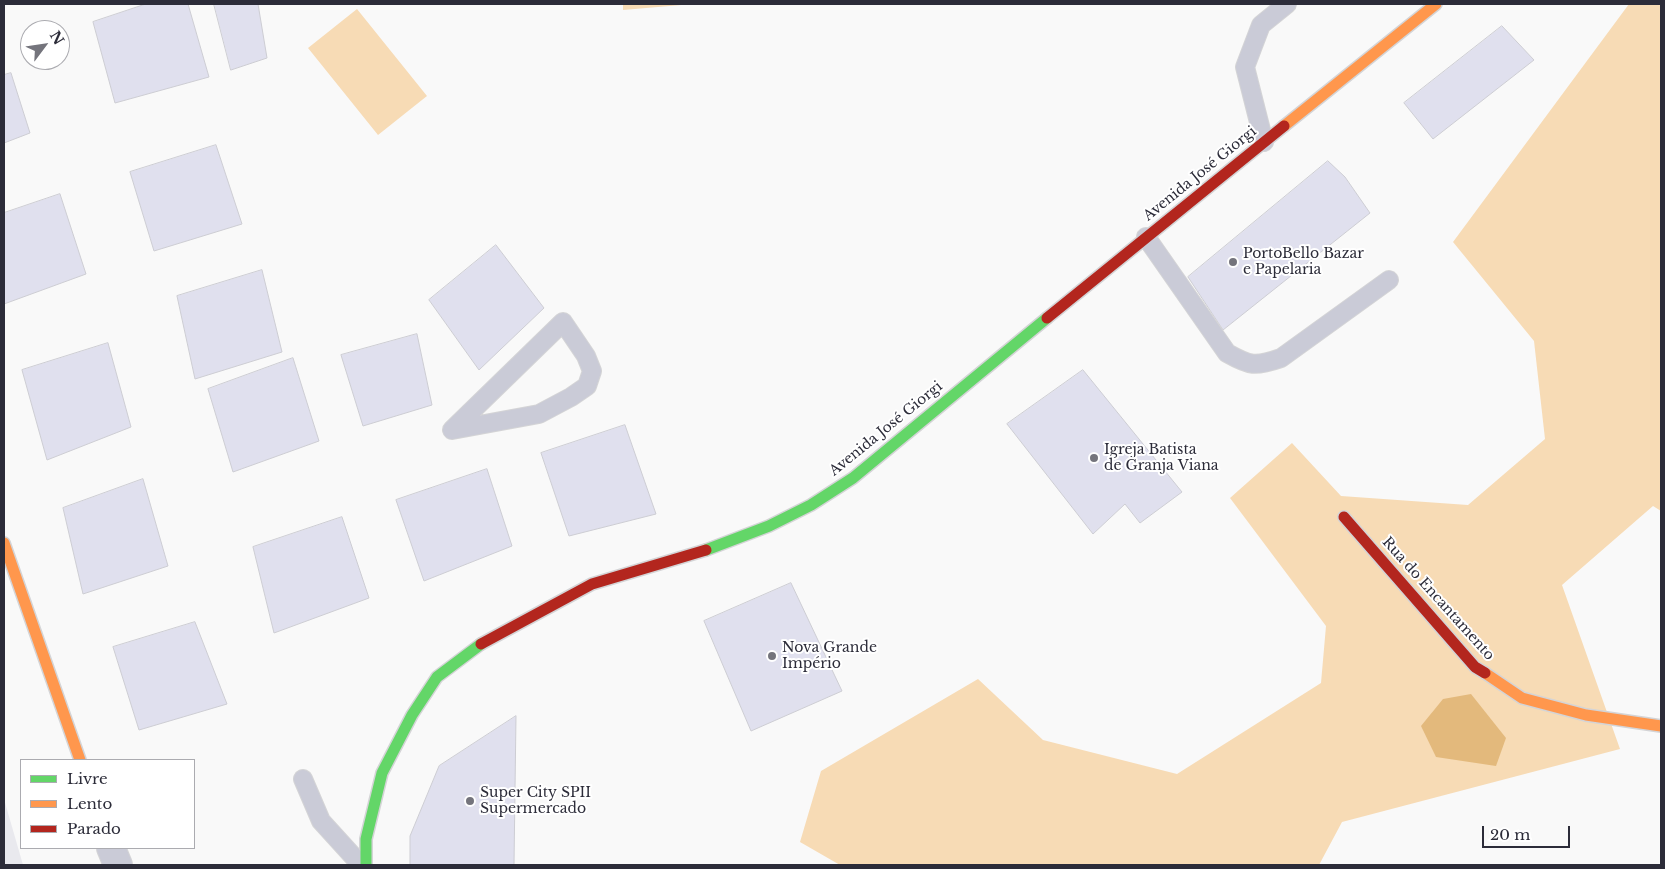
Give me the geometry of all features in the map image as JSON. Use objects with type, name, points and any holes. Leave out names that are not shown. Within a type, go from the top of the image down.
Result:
[{"type":"street","name":"Avenida José Giorgi","points":[[366,865],[366,839],[382,773],[412,715],[437,677],[476,647],[592,584],[705,550],[769,526],[811,505],[853,478],[1146,237],[1436,4]]},
{"type":"street","name":"Rua do Encantamento","points":[[1344,517],[1475,667],[1514,693],[1522,698],[1586,715],[1661,726]]},
{"type":"street","points":[[4,543],[80,759]]},
{"type":"street","points":[[111,849],[118,865]]},
{"type":"lane","points":[[1264,142],[1245,67],[1261,25],[1286,4]]},
{"type":"lane","points":[[1146,237],[1227,353],[1246,364],[1265,364],[1281,358],[1389,280]]},
{"type":"lane","points":[[563,322],[586,356],[592,371],[587,386],[539,414],[452,430],[466,416],[563,322]]},
{"type":"lane","points":[[303,779],[321,821],[361,865]]},
{"type":"shaded area","points":[[623,4],[693,4],[623,10]]},
{"type":"shaded area","points":[[1629,4],[1661,4],[1661,511],[1653,506],[1562,585],[1620,749],[1342,822],[1319,865],[840,865],[800,842],[821,771],[978,679],[1043,740],[1177,774],[1321,683],[1326,626],[1230,498],[1292,443],[1341,496],[1468,505],[1545,439],[1534,341],[1453,242]]},
{"type":"shaded area","points":[[357,9],[427,96],[378,135],[308,48]]},
{"type":"shaded area","points":[[1471,694],[1506,738],[1496,766],[1436,757],[1421,726],[1443,699]]},
{"type":"shaded area","points":[[4,799],[23,865],[4,865]]},
{"type":"building","points":[[146,4],[188,4],[209,77],[115,103],[93,22]]},
{"type":"building","points":[[214,4],[258,4],[267,58],[231,70]]},
{"type":"building","points":[[1502,26],[1534,60],[1433,139],[1404,103]]},
{"type":"building","points":[[11,73],[30,133],[4,143],[4,75]]},
{"type":"building","points":[[216,145],[242,224],[154,251],[130,172]]},
{"type":"building","points":[[1328,161],[1345,177],[1370,213],[1223,330],[1188,277]]},
{"type":"building","points":[[60,194],[86,274],[4,304],[4,213]]},
{"type":"building","points":[[496,245],[544,308],[479,370],[429,300]]},
{"type":"building","points":[[262,270],[282,352],[195,379],[177,296]]},
{"type":"building","points":[[417,334],[432,405],[363,426],[341,355]]},
{"type":"building","points":[[108,343],[131,427],[47,460],[22,370]]},
{"type":"building","points":[[293,358],[319,441],[233,472],[208,389]]},
{"type":"building","name":"Igreja Batista de Granja Viana","points":[[1083,370],[1182,492],[1140,523],[1125,504],[1093,534],[1007,424]]},
{"type":"building","points":[[625,425],[656,514],[569,536],[541,453]]},
{"type":"building","points":[[487,469],[512,546],[424,581],[396,500]]},
{"type":"building","points":[[143,479],[168,566],[83,594],[63,508]]},
{"type":"building","points":[[342,517],[369,598],[274,633],[253,547]]},
{"type":"building","name":"Nova Grande Império","points":[[791,583],[842,691],[751,731],[704,621]]},
{"type":"building","points":[[195,622],[227,704],[139,730],[113,647]]},
{"type":"building","name":"Super City SPII Supermercado","points":[[516,716],[514,865],[410,865],[410,836],[439,766]]},
{"type":"traffic: fast","points":[[706,550],[769,526],[811,505],[853,478],[1047,318]]},
{"type":"traffic: fast","points":[[366,865],[366,839],[382,773],[412,715],[437,677],[481,644]]},
{"type":"traffic: slow","points":[[1284,126],[1436,4]]},
{"type":"traffic: slow","points":[[4,543],[80,759]]},
{"type":"traffic: slow","points":[[1485,673],[1522,698],[1586,715],[1661,726]]},
{"type":"traffic: jam","points":[[1047,318],[1284,126]]},
{"type":"traffic: jam","points":[[1344,517],[1475,667],[1485,673]]},
{"type":"traffic: jam","points":[[481,644],[592,584],[706,550]]},
{"type":"place","name":"PortoBello Bazar e Papelaria","points":[[1233,262]]},
{"type":"place","name":"Igreja Batista de Granja Viana","points":[[1094,458]]},
{"type":"place","name":"Nova Grande Império","points":[[772,656]]},
{"type":"place","name":"Super City SPII Supermercado","points":[[470,801]]}]
